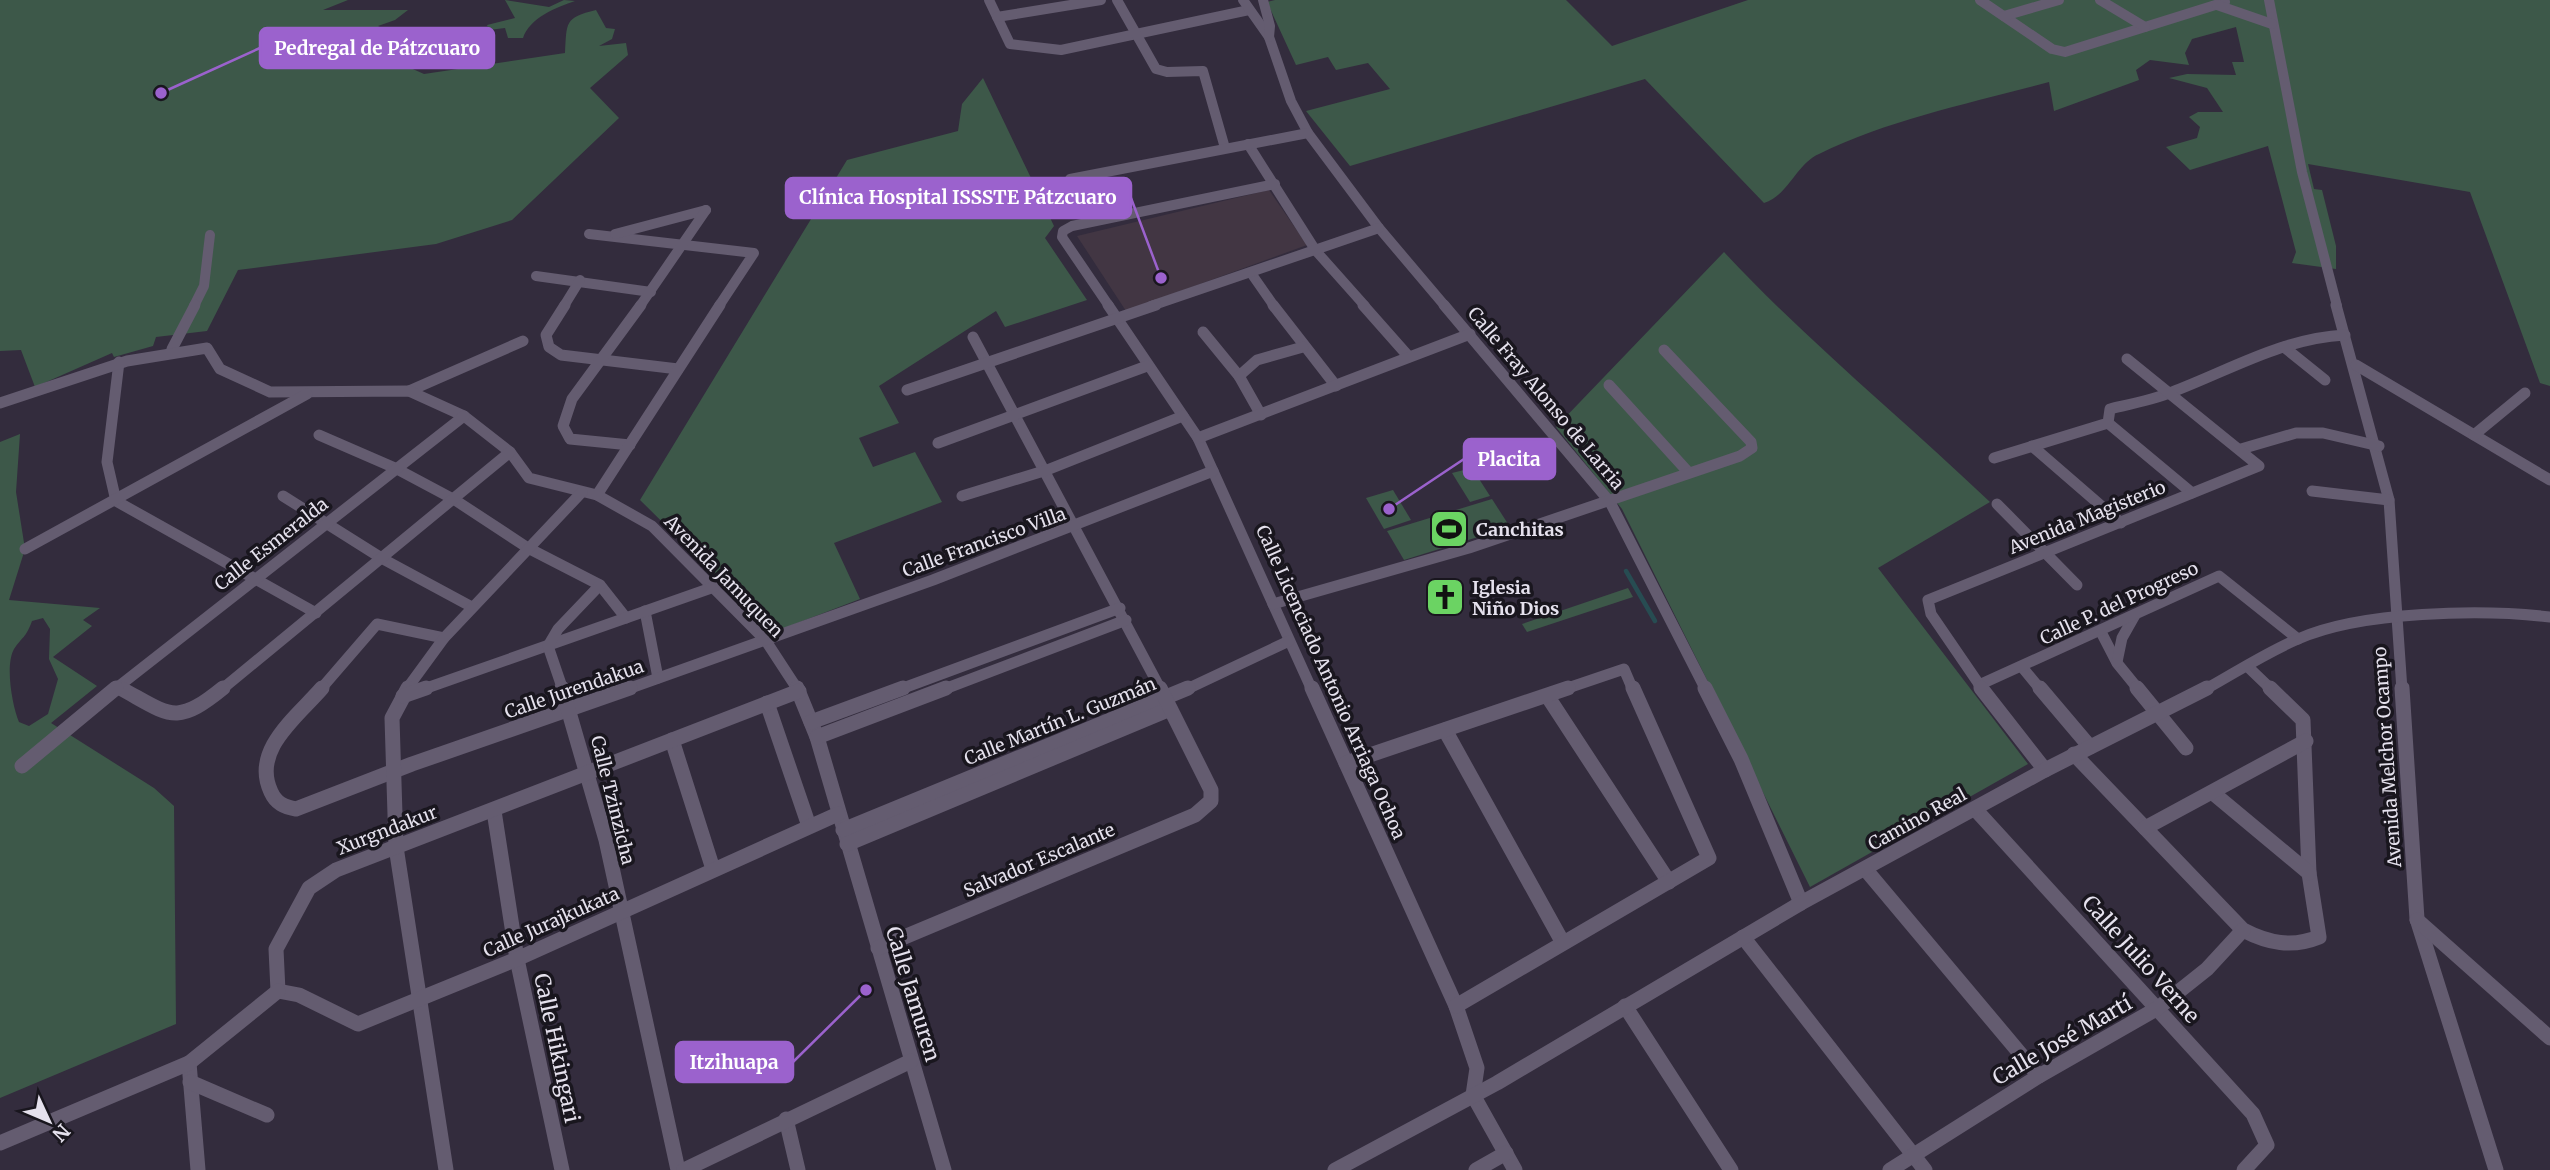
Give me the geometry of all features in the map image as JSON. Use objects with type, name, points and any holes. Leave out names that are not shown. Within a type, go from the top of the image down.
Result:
[{"type":"street","points":[[989,0],[1010,44],[1061,50],[1250,10]]},
{"type":"street","points":[[997,16],[1101,0]]},
{"type":"street","points":[[1116,0],[1134,35],[1161,72],[1203,71],[1225,148]]},
{"type":"street","name":"Calle Fray Alonso de Larria","points":[[1243,0],[1269,37],[1292,101],[1308,133],[1379,228],[1610,502],[1741,759],[1801,903]]},
{"type":"street","points":[[1263,0],[1270,26],[1269,37]]},
{"type":"street","points":[[1980,0],[2052,49],[2064,52],[2215,2],[2272,21]]},
{"type":"street","points":[[2004,16],[2059,0]]},
{"type":"street","points":[[2100,0],[2144,27]]},
{"type":"street","name":"Avenida Melchor Ocampo","points":[[2269,0],[2282,83],[2345,335],[2379,446],[2389,500],[2417,919],[2496,1170]]},
{"type":"street","points":[[1070,178],[1308,133]]},
{"type":"street","points":[[1248,144],[1316,251],[1409,357]]},
{"type":"street","name":"Calle Licenciado Antonio Arriaga Ochoa","points":[[1275,184],[1063,231],[1062,237],[1198,438],[1455,1006],[1477,1068],[1473,1096]]},
{"type":"street","points":[[608,236],[706,209],[603,361],[572,399],[563,426],[570,439],[629,445]]},
{"type":"street","points":[[907,390],[1116,316],[1379,228]]},
{"type":"street","points":[[589,234],[754,253],[597,495]]},
{"type":"street","points":[[0,403],[119,362],[172,349],[204,286],[210,235]]},
{"type":"street","points":[[1251,273],[1303,347],[1336,386]]},
{"type":"street","points":[[536,276],[580,280],[651,292]]},
{"type":"street","points":[[580,280],[546,335],[549,347],[561,355],[678,369]]},
{"type":"street","points":[[1203,332],[1239,376],[1261,415]]},
{"type":"street","points":[[1198,438],[1470,334]]},
{"type":"street","points":[[2108,423],[2110,409],[2169,393],[2298,340],[2324,334],[2345,335]]},
{"type":"street","points":[[973,337],[1047,470],[1168,704]]},
{"type":"street","points":[[410,391],[523,341]]},
{"type":"street","points":[[1239,376],[1256,360],[1303,347]]},
{"type":"street","points":[[2284,347],[2325,380]]},
{"type":"street","name":"Avenida Jamuquen","points":[[172,349],[207,348],[220,369],[271,393],[410,391],[464,416],[510,452],[529,478],[597,495],[652,526],[766,641],[799,691],[817,737],[838,814]]},
{"type":"street","points":[[1273,604],[1414,565],[1610,502],[1740,456],[1752,448],[1751,442],[1664,350]]},
{"type":"street","points":[[2127,359],[2241,449],[2296,433],[2323,433],[2379,446]]},
{"type":"street","points":[[119,362],[107,463],[116,501],[254,581],[316,613]]},
{"type":"street","points":[[2356,365],[2550,480]]},
{"type":"street","points":[[938,443],[1147,366]]},
{"type":"street","points":[[1609,385],[1689,472]]},
{"type":"street","points":[[2474,435],[2525,393]]},
{"type":"street","points":[[25,549],[307,394]]},
{"type":"street","name":"Calle Esmeralda","points":[[101,700],[464,416]]},
{"type":"street","points":[[962,496],[1047,470],[1183,416]]},
{"type":"street","points":[[1994,457],[2108,423]]},
{"type":"street","points":[[2108,423],[2192,493]]},
{"type":"street","points":[[319,435],[395,468],[455,500],[528,548],[600,585],[626,618]]},
{"type":"street","points":[[2032,446],[2121,523]]},
{"type":"street","name":"Avenida Magisterio","points":[[1979,685],[1931,614],[1928,600],[2259,466],[2241,449]]},
{"type":"street","points":[[118,687],[171,714],[183,716],[196,709],[383,559],[510,452]]},
{"type":"street","name":"Calle Francisco Villa","points":[[766,641],[1075,527],[1213,471]]},
{"type":"street","points":[[2312,491],[2389,500]]},
{"type":"street","points":[[446,1170],[396,847],[392,718],[402,696],[444,638],[582,492]]},
{"type":"street","points":[[283,496],[383,559],[471,607]]},
{"type":"street","points":[[1997,504],[2077,585]]},
{"type":"street","name":"Calle P. del Progreso","points":[[1979,685],[2101,632],[2219,576],[2298,639]]},
{"type":"street","points":[[548,646],[558,629],[600,585]]},
{"type":"street","points":[[402,696],[714,587]]},
{"type":"street","points":[[645,611],[659,678]]},
{"type":"street","name":"Camino Real","points":[[1335,1170],[1473,1096],[1801,903],[1866,870],[2074,754],[2159,714],[2298,639],[2346,623],[2498,611],[2550,617]]},
{"type":"street","points":[[817,737],[966,673],[1123,614]]},
{"type":"street","points":[[2117,663],[2122,638],[2136,614]]},
{"type":"street","name":"Calle Jurendakua","points":[[444,638],[377,624],[267,752],[264,765],[277,805],[285,809],[296,809],[392,770],[766,641]]},
{"type":"street","points":[[2101,632],[2117,663],[2186,748]]},
{"type":"street","name":"Calle Martín L. Guzmán","points":[[845,837],[1168,704],[1289,642]]},
{"type":"street","name":"Calle Tzinzicha","points":[[548,646],[570,708],[587,774],[621,912],[678,1170]]},
{"type":"street","points":[[2074,754],[2244,930],[2263,941],[2302,945],[2319,937],[2309,873],[2306,741],[2303,720],[2246,666]]},
{"type":"street","points":[[2022,667],[2090,747]]},
{"type":"street","points":[[1346,763],[1548,697],[1624,669],[1709,858],[1455,1006]]},
{"type":"street","points":[[811,722],[966,673]]},
{"type":"street","points":[[1979,685],[2045,770]]},
{"type":"street","name":"Xurgndakur","points":[[278,991],[275,949],[309,888],[336,870],[799,691]]},
{"type":"street","points":[[1548,697],[1669,882]]},
{"type":"street","points":[[22,766],[101,700]]},
{"type":"street","points":[[768,703],[809,826]]},
{"type":"street","name":"Salvador Escalante","points":[[878,948],[1195,815],[1211,801],[1211,790],[1168,704]]},
{"type":"street","points":[[1445,730],[1563,943]]},
{"type":"street","points":[[672,740],[713,869]]},
{"type":"street","points":[[2145,828],[2306,741]]},
{"type":"street","points":[[2213,793],[2309,873]]},
{"type":"street","name":"Calle Julio Verne","points":[[1975,809],[2253,1114],[2267,1144],[2244,1170]]},
{"type":"street","name":"Calle Hikingari","points":[[494,811],[517,959],[562,1170]]},
{"type":"street","name":"Calle Jurajkukata","points":[[278,991],[299,995],[358,1024],[517,959],[838,814]]},
{"type":"street","name":"Calle Jamuren","points":[[838,814],[944,1170]]},
{"type":"street","points":[[1866,870],[2039,1076]]},
{"type":"street","points":[[2417,919],[2550,1038]]},
{"type":"street","name":"Calle José Martí","points":[[1890,1170],[2039,1076],[2158,1008],[2207,969],[2244,930]]},
{"type":"street","points":[[1744,937],[1924,1170]]},
{"type":"street","points":[[0,1143],[188,1063],[278,991]]},
{"type":"street","points":[[1625,1006],[1731,1170]]},
{"type":"street","points":[[684,1170],[911,1061]]},
{"type":"street","points":[[188,1063],[198,1170]]},
{"type":"street","points":[[190,1082],[267,1115]]},
{"type":"street","points":[[1473,1096],[1515,1170]]},
{"type":"street","points":[[786,1119],[798,1170]]},
{"type":"street","points":[[1476,1170],[1506,1153]]},
{"type":"shaded area","points":[[1269,190],[1307,245],[1126,311],[1077,236]]},
{"type":"green space","points":[[0,0],[348,0],[323,10],[408,10],[395,20],[378,26],[388,31],[388,48],[441,41],[432,47],[408,51],[406,66],[424,74],[565,53],[569,23],[578,16],[596,10],[606,28],[615,29],[612,39],[599,46],[626,43],[628,55],[590,88],[619,118],[512,220],[436,244],[238,270],[207,331],[156,337],[153,346],[114,357],[112,353],[35,387],[21,350],[0,351]]},
{"type":"green space","points":[[505,0],[549,7],[564,0],[575,1],[537,19],[523,38],[508,38],[505,28],[489,30],[487,25],[515,18]]},
{"type":"green space","points":[[1566,0],[1612,46],[1748,0],[2550,0],[2550,386],[2540,383],[2470,192],[2308,164],[2314,189],[2322,190],[2336,246],[2336,269],[2292,263],[2296,252],[2268,146],[2190,170],[2166,147],[2197,138],[2200,127],[2189,117],[2198,112],[2223,112],[2207,88],[2169,78],[2187,74],[2236,75],[2232,62],[2244,62],[2236,27],[2192,39],[2185,53],[2189,65],[2150,60],[2136,70],[2139,80],[2054,111],[2049,82],[1874,131],[1811,159],[1780,193],[1764,203],[1645,79],[1350,166],[1306,111],[1390,89],[1368,63],[1336,70],[1328,57],[1296,65],[1267,2]]},
{"type":"green space","points":[[983,78],[1054,226],[1045,238],[1087,300],[1005,327],[996,311],[879,386],[899,423],[859,438],[873,467],[915,452],[942,502],[834,543],[860,599],[774,632],[640,500],[847,160],[958,131],[962,104]]},
{"type":"green space","points":[[1724,252],[1821,348],[1990,502],[1878,568],[2028,764],[1810,887],[1622,509],[1556,427]]},
{"type":"green space","points":[[20,434],[16,492],[25,549],[9,600],[100,608],[83,620],[92,626],[53,657],[97,686],[51,723],[154,788],[174,806],[176,1024],[0,1098],[0,442]],"holes":[[[43,618],[50,629],[49,659],[58,679],[48,714],[29,726],[19,722],[14,706],[10,685],[11,656],[32,621]]]},
{"type":"green space","points":[[1472,468],[1490,496],[1470,502],[1452,473]]},
{"type":"green space","points":[[1393,490],[1411,520],[1384,529],[1366,498]]},
{"type":"green space","name":"Canchitas","points":[[1492,499],[1510,527],[1404,560],[1387,531]]},
{"type":"green space","points":[[1628,588],[1633,597],[1527,632],[1522,624]]},
{"type":"waterway","points":[[1626,571],[1655,621]]},
{"type":"place","name":"Pedregal de Pátzcuaro","points":[[161,93]]},
{"type":"place","name":"Clínica Hospital ISSSTE Pátzcuaro","points":[[1161,278]]},
{"type":"place","name":"Placita","points":[[1389,509]]},
{"type":"place","name":"Canchitas","points":[[1449,529]]},
{"type":"place","name":"Iglesia Niño Dios","points":[[1445,597]]},
{"type":"place","name":"Itzihuapa","points":[[866,990]]}]
